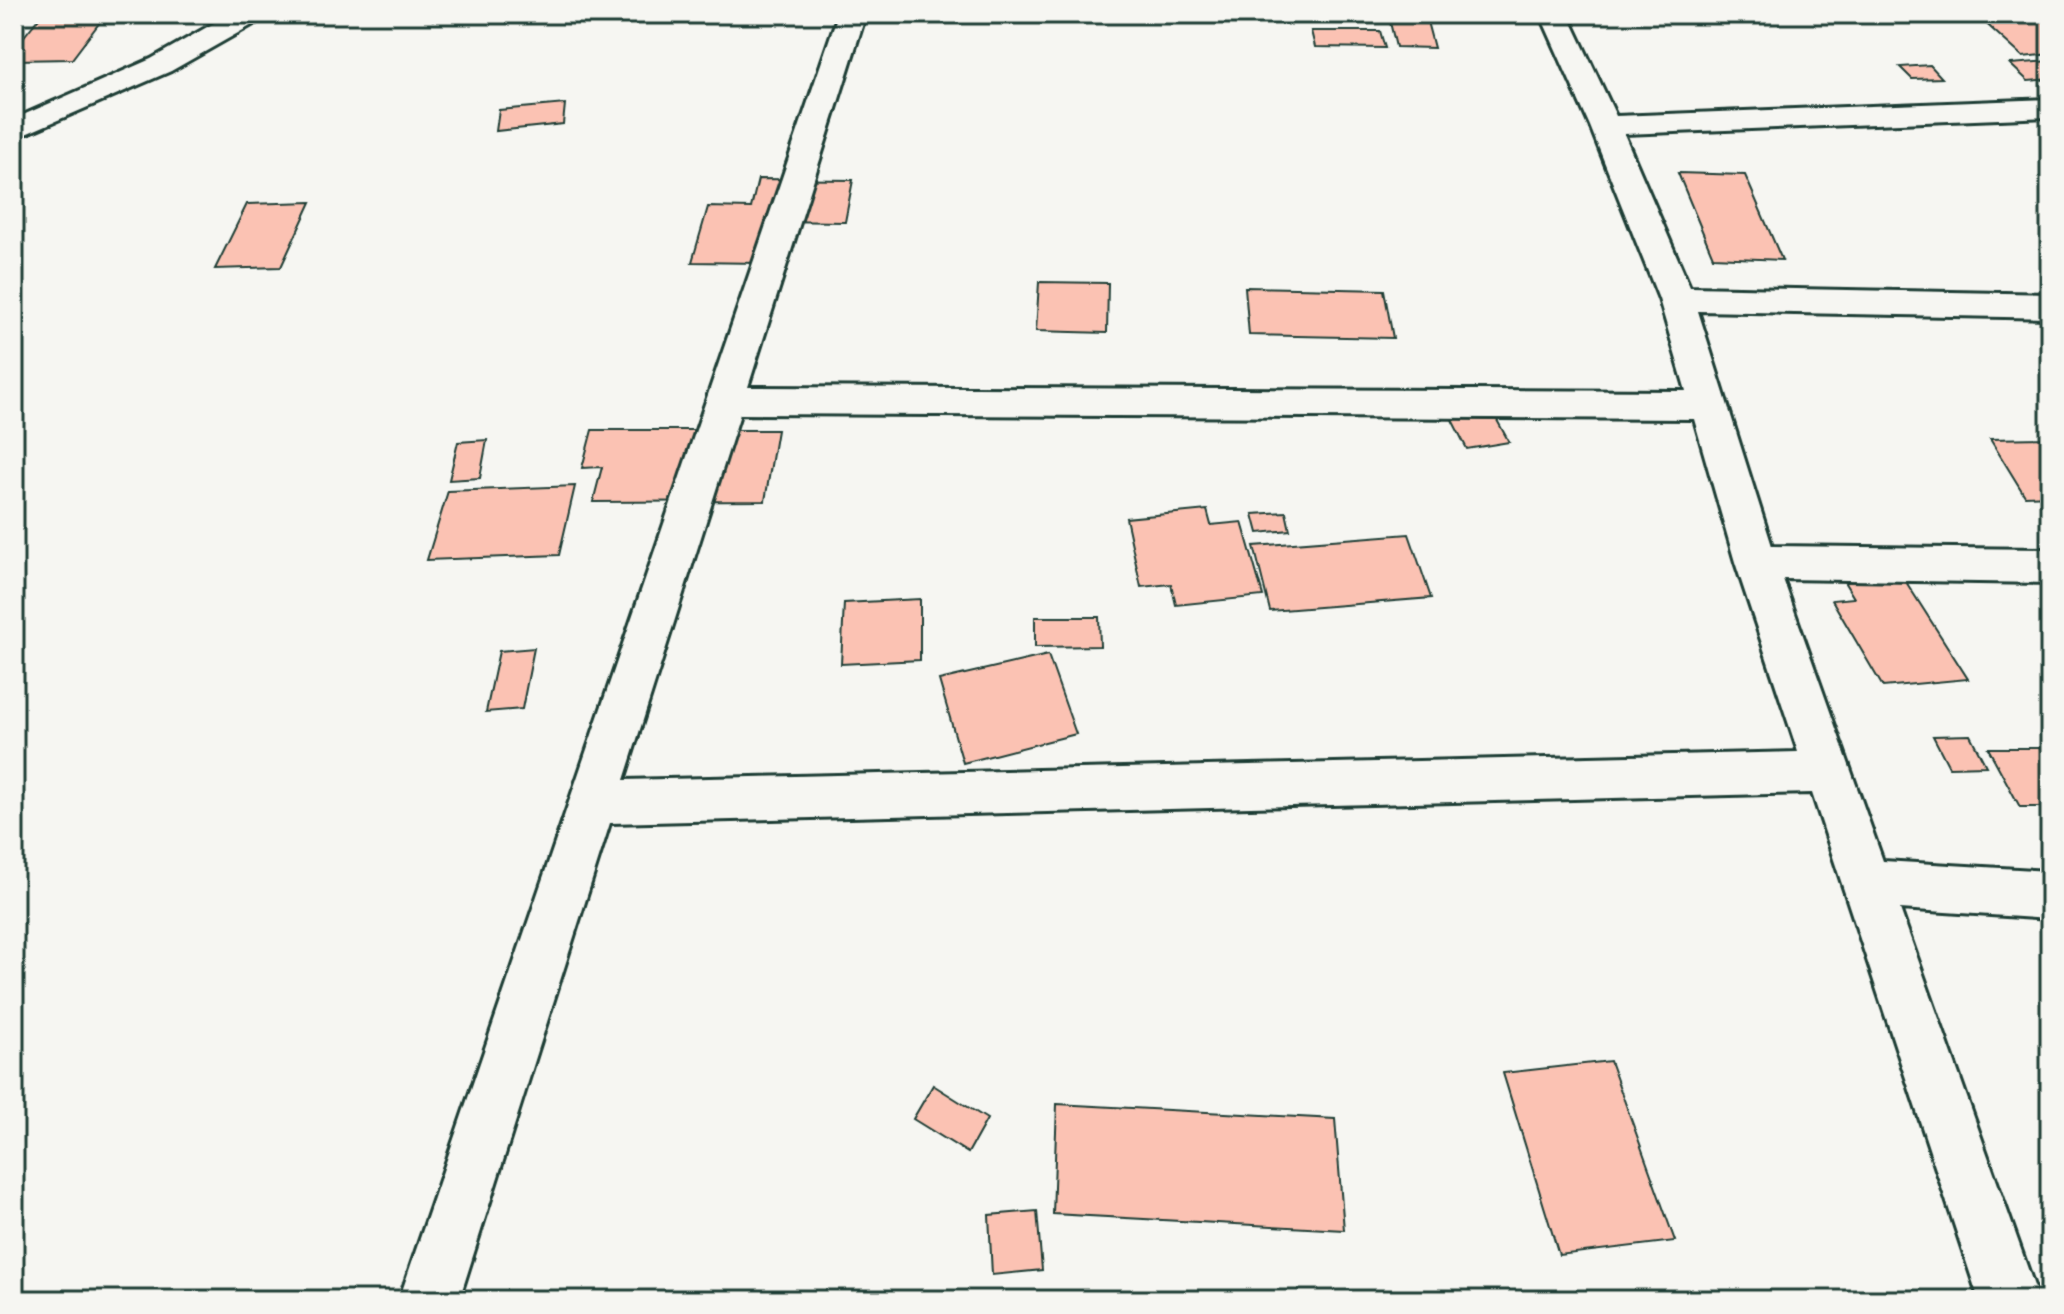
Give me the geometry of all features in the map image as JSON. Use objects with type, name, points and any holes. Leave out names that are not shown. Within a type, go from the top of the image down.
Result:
[{"type":"street","points":[[14,130],[161,65],[251,14]]},
{"type":"street","points":[[429,1300],[852,14]]},
{"type":"street","points":[[1554,14],[1605,126],[1677,299],[1756,562],[2009,1300]]},
{"type":"street","points":[[1605,126],[2050,108]]},
{"type":"street","points":[[1677,299],[2050,306]]},
{"type":"street","points":[[727,400],[1708,405]]},
{"type":"street","points":[[1756,562],[2050,566]]},
{"type":"street","points":[[593,802],[1826,772]]},
{"type":"street","points":[[1864,883],[2050,895]]},
{"type":"building","points":[[42,14],[106,14],[72,59],[14,60],[14,49]]},
{"type":"building","points":[[435,14],[480,14],[478,18],[433,20]]},
{"type":"building","points":[[1388,14],[1425,14],[1434,48],[1396,47]]},
{"type":"building","points":[[2040,14],[2050,23],[2050,54],[2023,57],[1980,18]]},
{"type":"building","points":[[1311,31],[1380,31],[1385,48],[1315,47]]},
{"type":"building","points":[[2050,61],[2050,79],[2028,81],[2010,64]]},
{"type":"building","points":[[1930,65],[1942,78],[1912,79],[1900,67]]},
{"type":"building","points":[[565,104],[563,124],[496,131],[499,110]]},
{"type":"building","points":[[1678,173],[1745,175],[1782,260],[1713,257]]},
{"type":"building","points":[[758,179],[853,180],[845,222],[771,221],[761,263],[692,262],[708,207],[751,208]]},
{"type":"building","points":[[311,202],[281,267],[215,269],[247,204]]},
{"type":"building","points":[[1039,282],[1108,283],[1107,333],[1036,331]]},
{"type":"building","points":[[1245,287],[1384,290],[1393,338],[1249,335]]},
{"type":"building","points":[[1486,400],[1509,442],[1467,449],[1445,406]]},
{"type":"building","points":[[592,430],[777,430],[765,501],[593,502],[602,467],[582,468]]},
{"type":"building","points":[[2050,438],[2050,495],[2025,496],[1990,439]]},
{"type":"building","points":[[487,440],[480,478],[449,480],[458,442]]},
{"type":"building","points":[[575,486],[559,555],[427,560],[448,491]]},
{"type":"building","points":[[1207,510],[1211,525],[1242,522],[1263,596],[1176,605],[1171,584],[1141,587],[1126,518]]},
{"type":"building","points":[[1286,512],[1290,530],[1258,533],[1253,514]]},
{"type":"building","points":[[1409,534],[1431,598],[1270,611],[1254,546]]},
{"type":"building","points":[[1892,560],[1968,679],[1883,687],[1832,600],[1854,598],[1834,565]]},
{"type":"building","points":[[920,599],[920,660],[841,664],[844,603]]},
{"type":"building","points":[[1035,617],[1099,617],[1100,646],[1035,647]]},
{"type":"building","points":[[534,648],[522,709],[486,712],[499,651]]},
{"type":"building","points":[[1048,655],[1076,734],[963,763],[939,680]]},
{"type":"building","points":[[1970,735],[1986,766],[1949,767],[1933,736]]},
{"type":"building","points":[[1988,748],[2044,748],[2050,759],[2050,807],[2020,807]]},
{"type":"building","points":[[1610,1061],[1675,1241],[1559,1255],[1503,1073]]},
{"type":"building","points":[[933,1085],[987,1119],[968,1153],[913,1119]]},
{"type":"building","points":[[1057,1104],[1335,1119],[1344,1230],[1053,1214]]},
{"type":"building","points":[[1037,1211],[1042,1270],[992,1275],[989,1215]]}]
